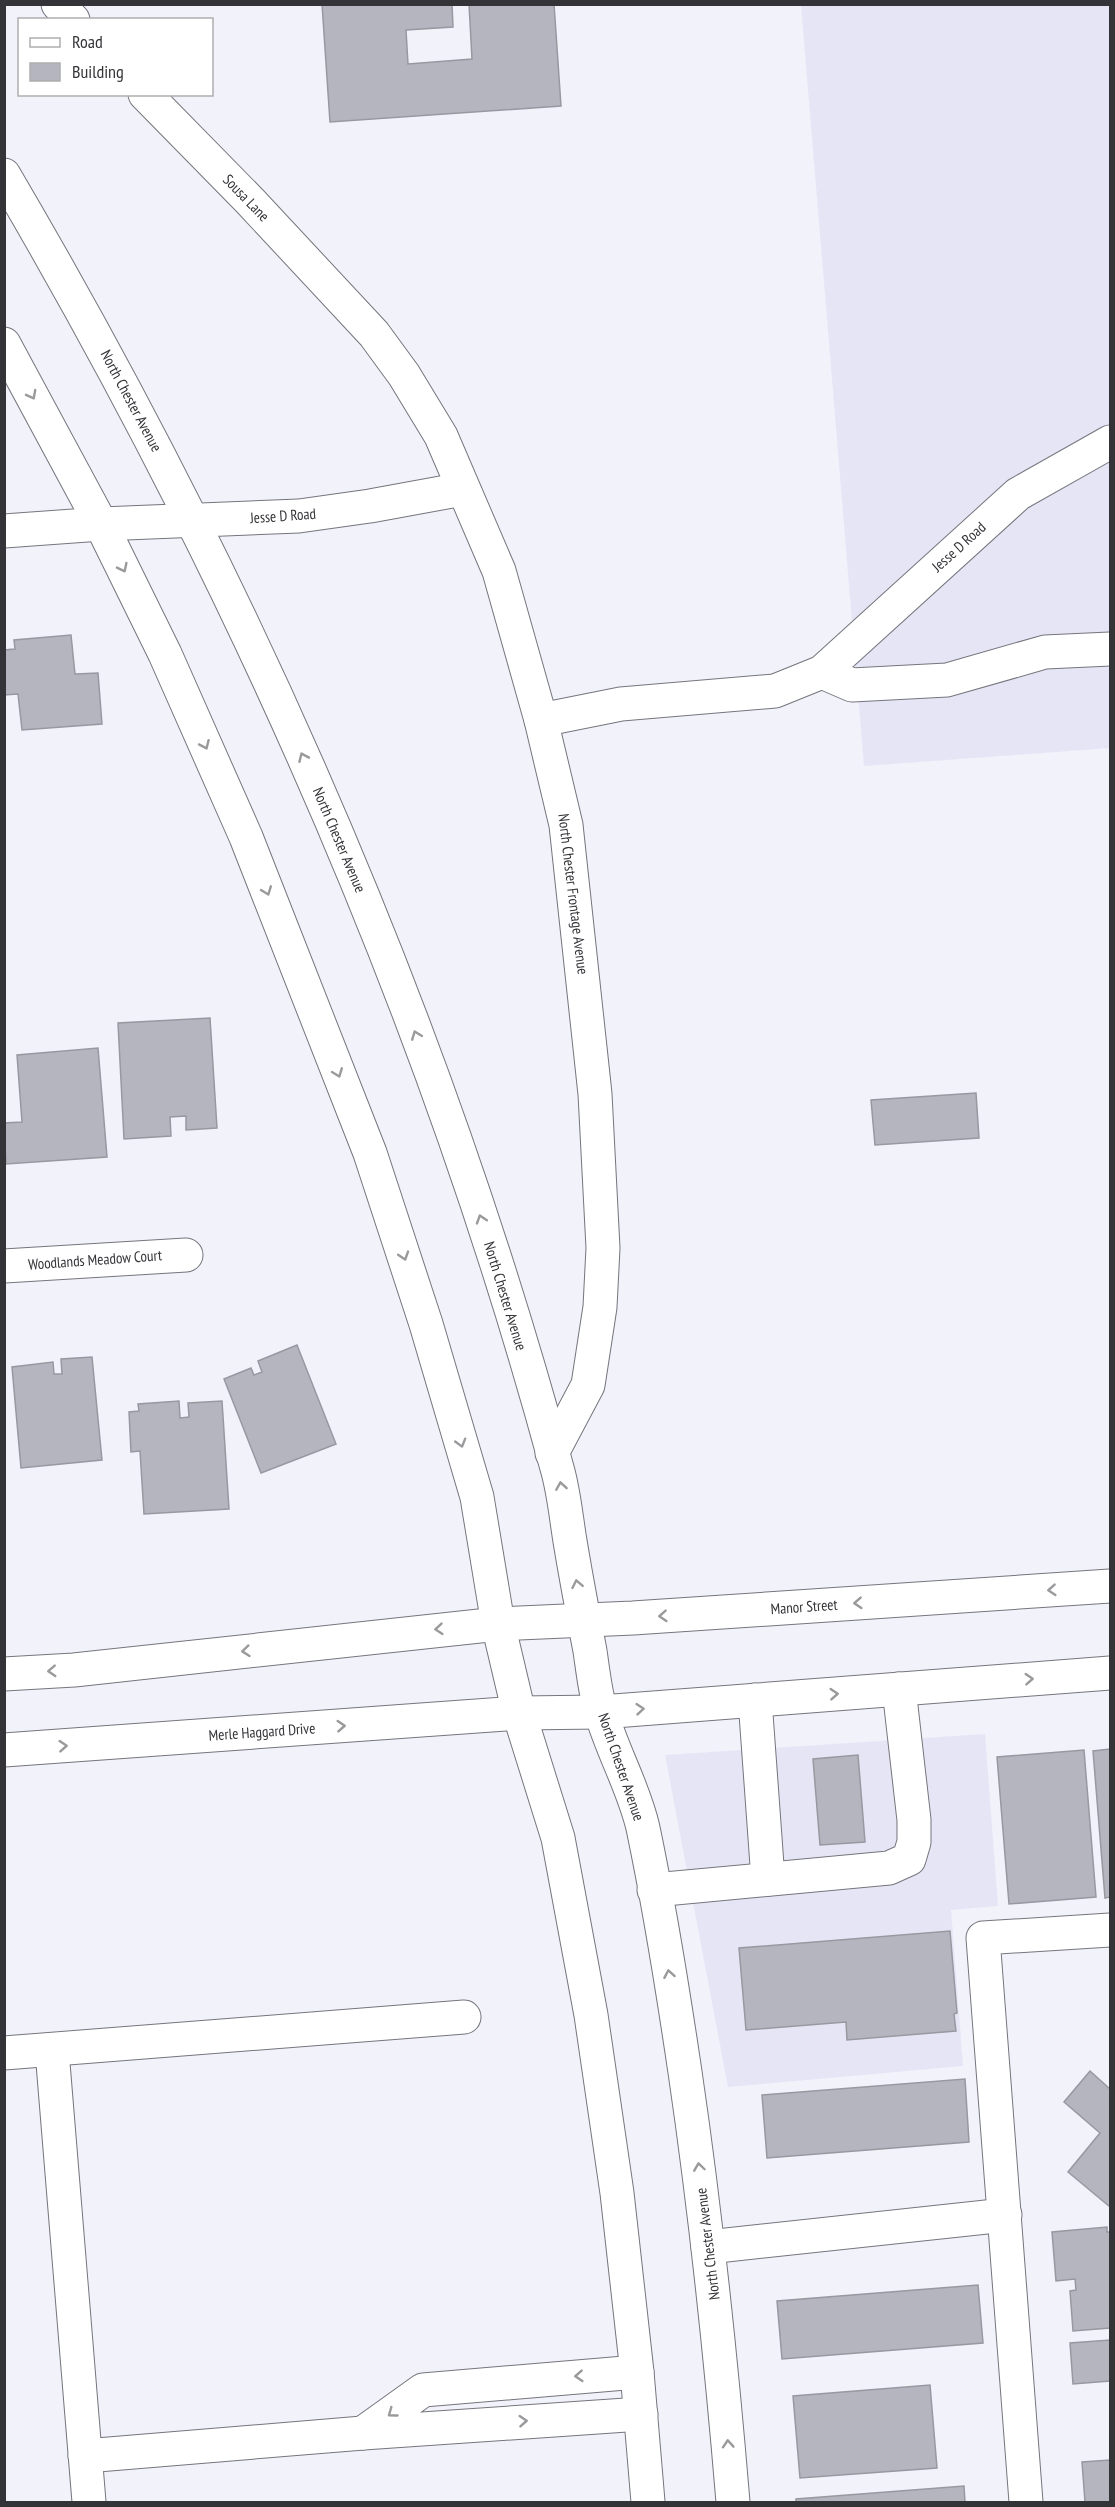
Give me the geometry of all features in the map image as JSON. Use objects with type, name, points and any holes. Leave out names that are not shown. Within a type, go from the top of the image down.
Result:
[{"type":"main road","points":[[58,4],[71,18]]},
{"type":"main road","name":"Sousa Lane","points":[[147,96],[250,201],[346,304]]},
{"type":"main road","name":"North Chester Avenue","points":[[4,175],[70,287],[194,521],[242,619],[352,869],[450,1125],[507,1299],[559,1474],[601,1712],[641,1821],[654,1890],[678,2024],[708,2247],[722,2363],[733,2502]]},
{"type":"main road","name":"North Chester Frontage Avenue","points":[[346,304],[374,334],[404,375],[441,436],[499,571],[541,720],[566,825],[579,925],[595,1094],[603,1248],[600,1307],[588,1385],[552,1453]]},
{"type":"main road","points":[[4,344],[101,524],[165,654],[246,837],[370,1154],[426,1324],[477,1497],[498,1624],[519,1713],[558,1838],[591,2015],[617,2193],[637,2372],[648,2502]]},
{"type":"main road","name":"Jesse D Road","points":[[541,720],[621,704],[775,691],[822,672],[1018,494],[1110,442]]},
{"type":"main road","name":"Jesse D Road","points":[[4,531],[101,524],[299,516],[463,489]]},
{"type":"main road","points":[[822,672],[852,685],[947,681],[1045,652],[1110,649]]},
{"type":"main road","name":"Woodlands Meadow Court","points":[[4,1266],[186,1255]]},
{"type":"main road","name":"Manor Street","points":[[498,1624],[645,1618],[1110,1586]]},
{"type":"main road","points":[[4,1674],[74,1670],[498,1624]]},
{"type":"main road","points":[[519,1713],[601,1712],[1110,1673]]},
{"type":"main road","points":[[654,1890],[889,1868],[909,1859],[914,1842],[914,1820],[899,1689]]},
{"type":"main road","points":[[755,1700],[768,1879]]},
{"type":"main road","name":"Merle Haggard Drive","points":[[4,1750],[519,1713]]},
{"type":"main road","points":[[1026,2502],[983,1938],[1110,1930]]},
{"type":"main road","points":[[4,2053],[464,2017]]},
{"type":"main road","points":[[52,2051],[89,2502]]},
{"type":"main road","points":[[708,2247],[1005,2214]]},
{"type":"main road","points":[[363,2433],[423,2390],[637,2372]]},
{"type":"main road","points":[[85,2456],[363,2433],[641,2414]]},
{"type":"shaded area","points":[[801,5],[1110,5],[1110,748],[864,766]]},
{"type":"shaded area","points":[[985,1734],[998,1906],[951,1910],[963,2066],[728,2087],[665,1755]]},
{"type":"building","points":[[322,4],[452,4],[453,27],[406,30],[408,64],[472,59],[469,4],[554,4],[561,106],[330,122]]},
{"type":"building","points":[[71,635],[75,674],[98,673],[102,724],[22,730],[18,694],[4,695],[4,650],[15,649],[14,640]]},
{"type":"building","points":[[210,1018],[217,1128],[186,1130],[186,1116],[170,1117],[171,1136],[124,1139],[118,1023]]},
{"type":"building","points":[[98,1048],[107,1157],[6,1164],[4,1123],[22,1122],[17,1055]]},
{"type":"building","points":[[976,1093],[979,1138],[875,1145],[871,1100]]},
{"type":"building","points":[[297,1345],[336,1444],[261,1473],[224,1379],[251,1368],[254,1375],[262,1372],[258,1361]]},
{"type":"building","points":[[92,1357],[102,1460],[21,1468],[12,1367],[53,1362],[54,1374],[62,1374],[61,1359]]},
{"type":"building","points":[[179,1401],[180,1418],[189,1417],[188,1403],[222,1401],[229,1509],[144,1514],[140,1451],[131,1452],[129,1412],[139,1411],[138,1404]]},
{"type":"building","points":[[1110,1749],[1110,1897],[1105,1898],[1093,1751]]},
{"type":"building","points":[[1084,1750],[1096,1897],[1009,1904],[997,1757]]},
{"type":"building","points":[[858,1755],[865,1842],[820,1845],[813,1759]]},
{"type":"building","points":[[950,1931],[957,2013],[954,2014],[956,2031],[847,2040],[846,2022],[746,2030],[739,1948]]},
{"type":"building","points":[[1090,2071],[1110,2089],[1110,2207],[1068,2172],[1100,2133],[1064,2102]]},
{"type":"building","points":[[965,2079],[969,2142],[767,2158],[762,2095]]},
{"type":"building","points":[[1107,2227],[1107,2232],[1110,2232],[1110,2328],[1073,2331],[1070,2291],[1076,2290],[1075,2279],[1056,2281],[1052,2232]]},
{"type":"building","points":[[978,2285],[983,2343],[782,2359],[777,2301]]},
{"type":"building","points":[[1110,2340],[1110,2381],[1073,2384],[1070,2343]]},
{"type":"building","points":[[930,2385],[937,2468],[800,2478],[793,2396]]},
{"type":"building","points":[[1110,2460],[1110,2502],[1085,2502],[1082,2462]]},
{"type":"building","points":[[964,2486],[965,2502],[796,2502],[796,2499]]}]
